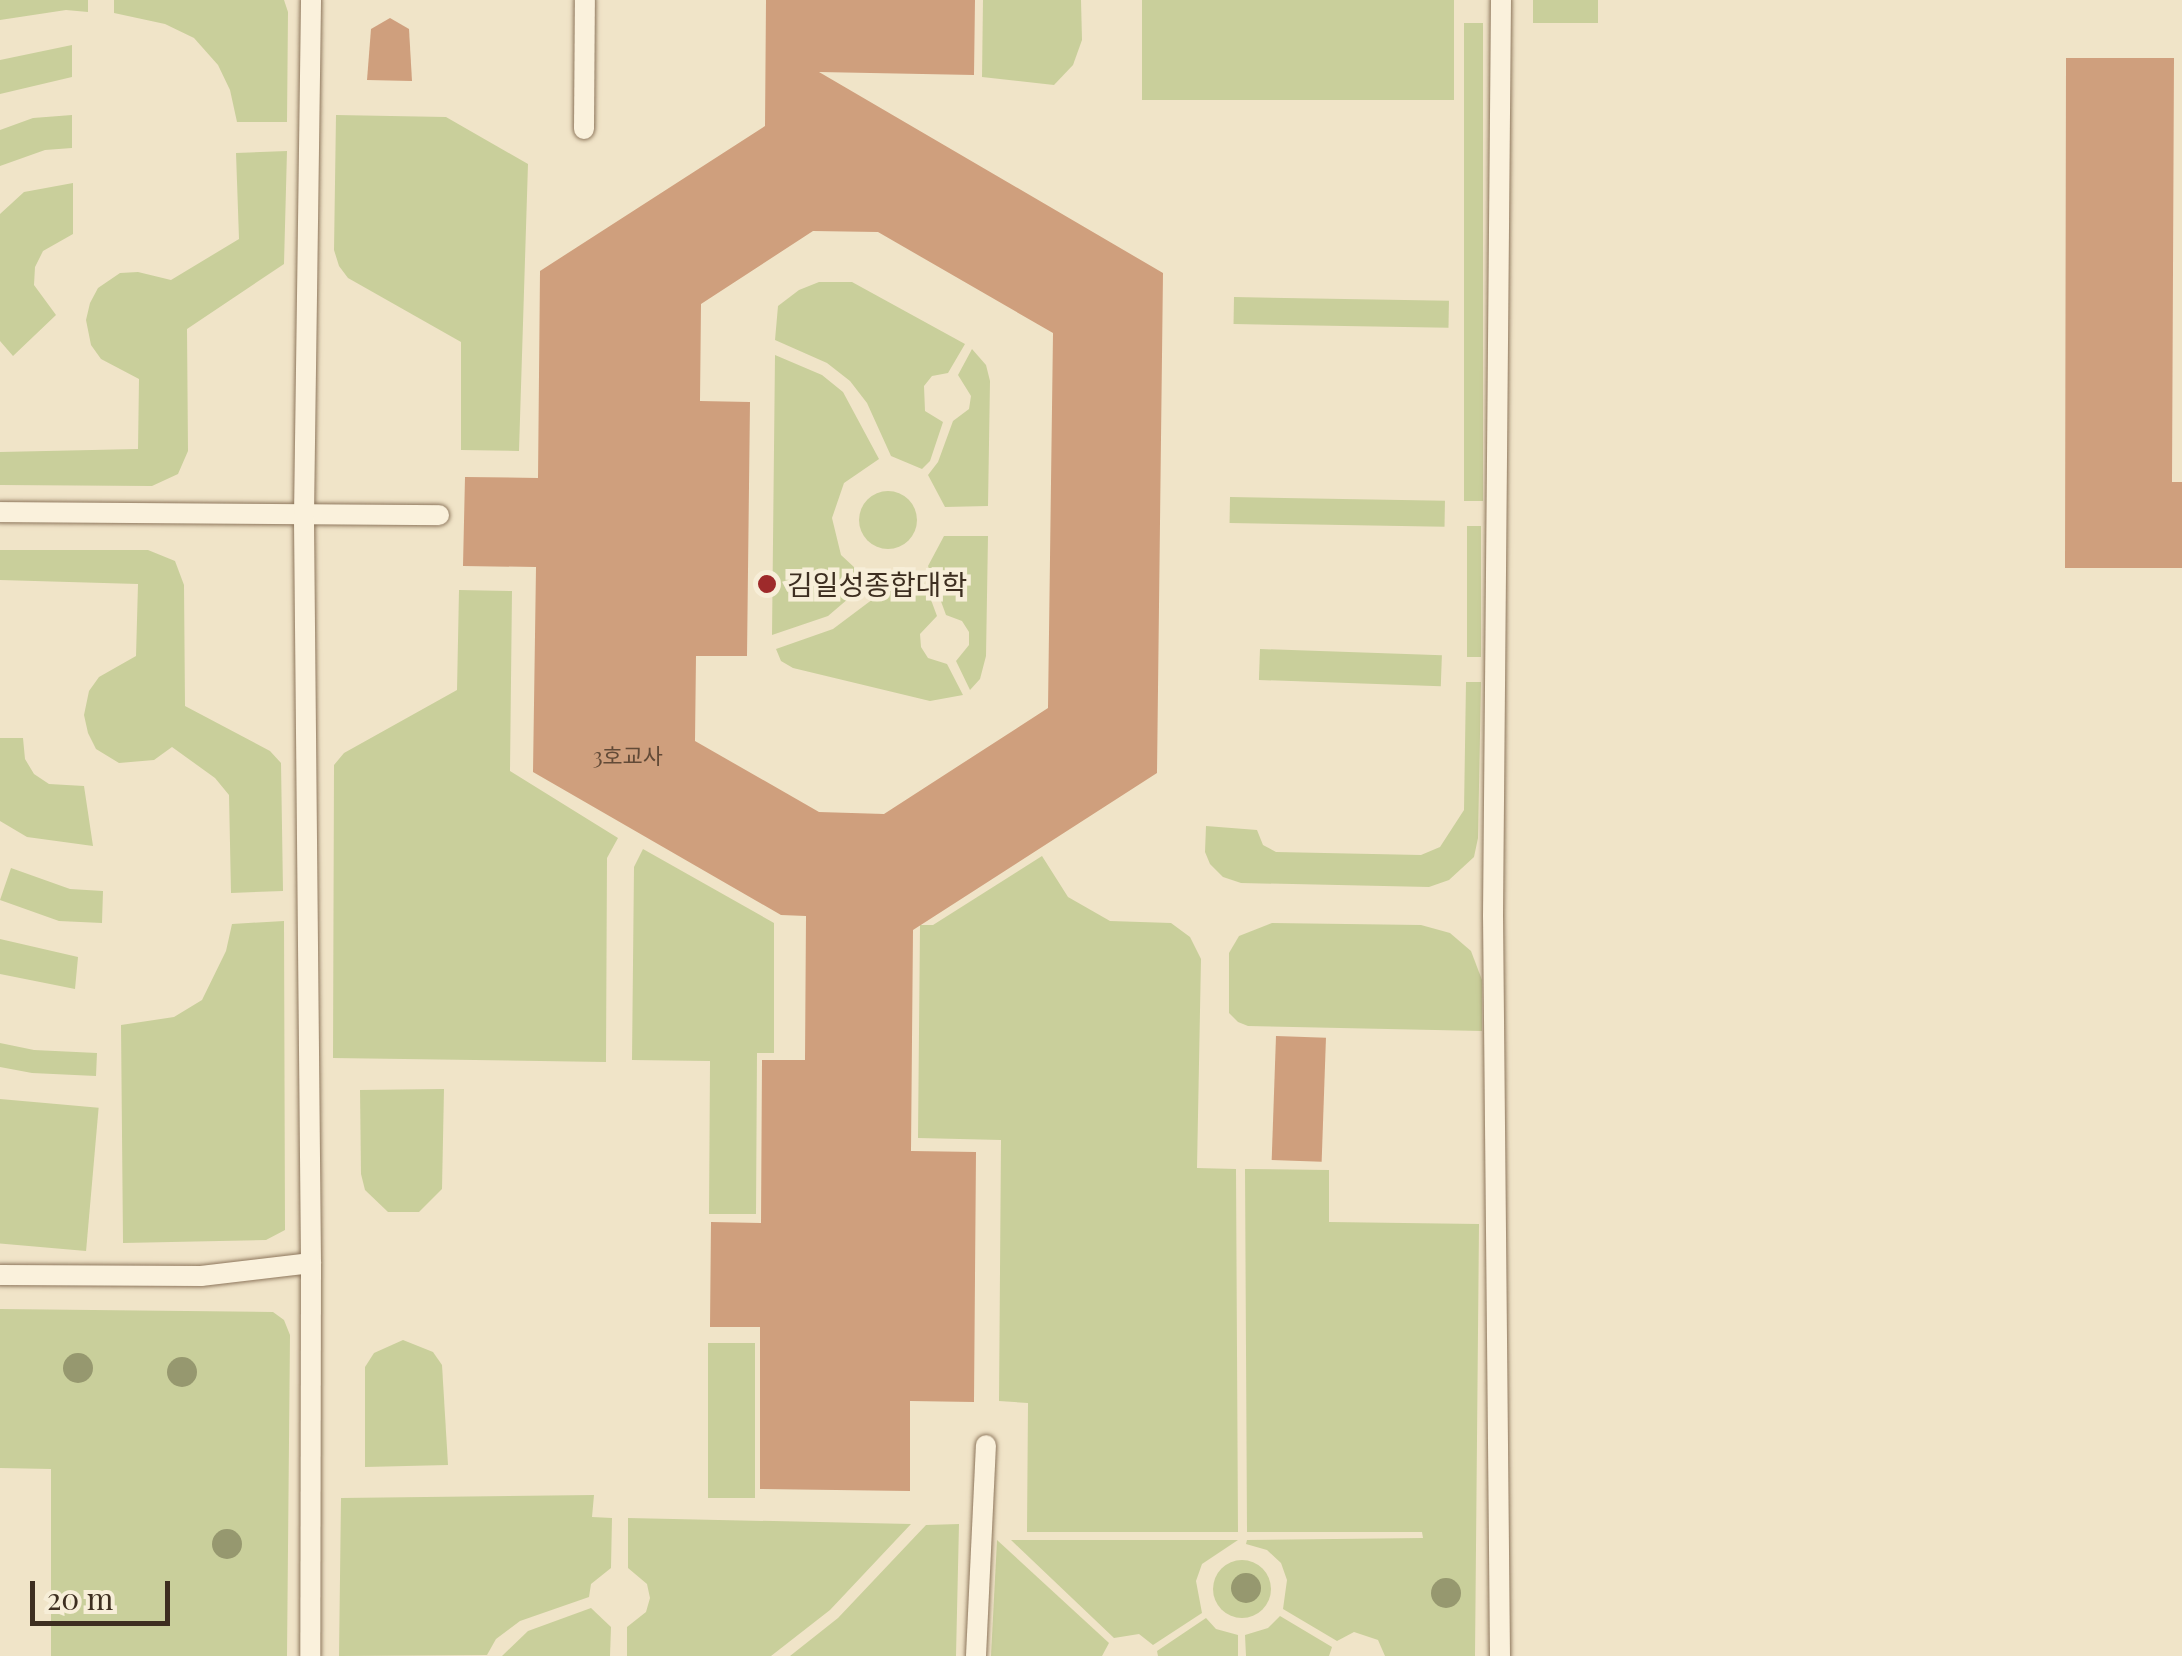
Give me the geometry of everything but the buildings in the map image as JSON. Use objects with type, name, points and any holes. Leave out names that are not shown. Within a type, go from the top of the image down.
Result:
[{"type":"lane","points":[[310,1656],[311,1263],[304,516],[311,0]]},
{"type":"lane","points":[[584,129],[586,0]]},
{"type":"lane","points":[[1500,1656],[1494,916],[1501,0]]},
{"type":"lane","points":[[0,512],[439,515]]},
{"type":"lane","points":[[0,1275],[201,1276],[311,1263]]},
{"type":"lane","points":[[976,1656],[986,1444]]},
{"type":"green space","points":[[0,0],[88,0],[88,12],[66,10],[0,20]]},
{"type":"green space","points":[[114,0],[284,0],[288,12],[287,122],[237,122],[230,90],[218,65],[194,38],[165,24],[114,13]]},
{"type":"green space","points":[[983,0],[1081,0],[1082,40],[1073,65],[1054,85],[982,77]]},
{"type":"green space","points":[[1142,0],[1454,0],[1454,100],[1142,100]]},
{"type":"green space","points":[[1533,0],[1598,0],[1598,23],[1533,23]]},
{"type":"green space","points":[[1464,23],[1483,23],[1483,501],[1464,501]]},
{"type":"green space","points":[[72,45],[72,77],[0,94],[0,60]]},
{"type":"green space","points":[[72,115],[72,148],[45,150],[0,166],[0,130],[33,118]]},
{"type":"green space","points":[[336,115],[446,117],[528,164],[519,451],[461,450],[461,342],[348,278],[339,266],[334,250]]},
{"type":"green space","points":[[287,151],[284,264],[187,329],[188,451],[178,474],[152,486],[0,485],[0,452],[138,449],[139,379],[101,359],[91,345],[86,320],[90,303],[98,288],[120,273],[138,272],[171,280],[239,239],[236,153]]},
{"type":"green space","points":[[73,183],[73,234],[43,251],[35,267],[34,285],[56,315],[13,356],[0,341],[0,214],[24,192]]},
{"type":"green space","points":[[819,282],[852,282],[965,344],[948,373],[932,376],[924,386],[925,411],[943,422],[930,461],[922,469],[891,456],[867,403],[850,381],[827,363],[775,340],[778,306],[799,290]]},
{"type":"green space","points":[[1234,297],[1449,301],[1448,328],[1234,324]]},
{"type":"green space","points":[[972,349],[986,365],[990,381],[988,506],[945,507],[928,475],[938,462],[953,421],[969,409],[971,396],[958,375]]},
{"type":"green space","points":[[775,355],[822,375],[843,392],[879,459],[844,483],[832,518],[841,555],[869,581],[828,616],[772,635]]},
{"type":"green space","points":[[888,491],[908,500],[917,520],[908,540],[888,549],[868,540],[859,520],[868,500]]},
{"type":"green space","points":[[1230,497],[1445,501],[1445,527],[1230,523]]},
{"type":"green space","points":[[1467,526],[1481,526],[1481,657],[1467,657]]},
{"type":"green space","points":[[944,536],[988,536],[986,656],[980,679],[970,690],[956,661],[969,645],[969,632],[962,621],[946,615],[928,566]]},
{"type":"green space","points":[[0,550],[148,550],[175,561],[184,585],[185,706],[270,751],[281,763],[283,891],[231,893],[229,795],[215,778],[172,747],[154,760],[119,763],[96,749],[88,733],[84,715],[89,691],[99,677],[136,656],[138,584],[0,580]]},
{"type":"green space","points":[[921,573],[937,616],[920,634],[921,647],[928,658],[947,664],[963,695],[930,701],[793,668],[781,661],[776,649],[833,629],[873,599],[881,585],[905,582]]},
{"type":"green space","points":[[459,590],[512,591],[510,771],[618,838],[607,858],[606,1062],[333,1058],[334,765],[344,753],[457,690]]},
{"type":"green space","points":[[1260,649],[1442,655],[1441,686],[1259,680]]},
{"type":"green space","points":[[1466,682],[1481,682],[1478,838],[1474,857],[1449,880],[1429,887],[1241,883],[1223,877],[1210,864],[1205,852],[1206,826],[1257,830],[1263,845],[1276,852],[1421,855],[1440,847],[1464,810]]},
{"type":"green space","points":[[0,738],[23,738],[25,759],[34,774],[49,784],[84,786],[93,846],[27,837],[0,821]]},
{"type":"green space","points":[[643,849],[774,923],[774,1053],[757,1053],[756,1214],[709,1214],[710,1061],[632,1060],[634,867]]},
{"type":"green space","points":[[1042,856],[1068,897],[1110,921],[1171,923],[1190,937],[1201,959],[1197,1168],[1236,1169],[1238,1532],[1027,1532],[1028,1403],[999,1401],[1001,1140],[918,1138],[920,925],[933,925]]},
{"type":"green space","points":[[11,868],[70,889],[103,891],[102,923],[59,921],[0,900]]},
{"type":"green space","points":[[284,921],[285,1230],[266,1240],[123,1243],[121,1025],[174,1017],[202,1000],[226,951],[232,924]]},
{"type":"green space","points":[[1272,923],[1421,925],[1450,933],[1471,951],[1482,980],[1482,1031],[1248,1026],[1238,1022],[1229,1013],[1229,953],[1239,936]]},
{"type":"green space","points":[[0,939],[78,957],[75,989],[0,974]]},
{"type":"green space","points":[[0,1043],[34,1050],[97,1053],[96,1076],[0,1067]]},
{"type":"green space","points":[[444,1089],[442,1189],[419,1212],[388,1212],[365,1190],[361,1174],[360,1090]]},
{"type":"green space","points":[[0,1099],[99,1108],[86,1251],[0,1244]]},
{"type":"green space","points":[[1245,1169],[1329,1170],[1329,1222],[1479,1224],[1475,1656],[1385,1656],[1378,1640],[1354,1632],[1337,1641],[1283,1609],[1287,1580],[1281,1563],[1267,1550],[1246,1544],[1247,1540],[1423,1538],[1422,1532],[1247,1532]]},
{"type":"green space","points":[[0,1309],[273,1312],[284,1320],[290,1335],[287,1656],[51,1656],[51,1469],[0,1468]]},
{"type":"green space","points":[[403,1340],[433,1352],[442,1365],[448,1465],[365,1467],[365,1367],[374,1353]]},
{"type":"green space","points":[[708,1343],[755,1343],[755,1498],[708,1498]]},
{"type":"green space","points":[[594,1495],[592,1517],[612,1518],[611,1568],[591,1584],[589,1597],[520,1621],[496,1639],[487,1655],[339,1656],[341,1498]]},
{"type":"green space","points":[[628,1518],[911,1524],[830,1610],[771,1656],[627,1656],[627,1627],[646,1612],[650,1598],[647,1584],[628,1568]]},
{"type":"green space","points":[[959,1524],[956,1656],[790,1656],[838,1618],[926,1525]]},
{"type":"green space","points":[[997,1540],[1109,1643],[1102,1656],[991,1656]]},
{"type":"green space","points":[[1011,1540],[1238,1540],[1202,1564],[1196,1581],[1202,1613],[1153,1645],[1139,1634],[1114,1638]]},
{"type":"green space","points":[[1242,1560],[1263,1568],[1271,1589],[1263,1610],[1242,1618],[1221,1610],[1213,1589],[1221,1568]]},
{"type":"green space","points":[[591,1608],[611,1627],[610,1656],[502,1656],[528,1631]]},
{"type":"green space","points":[[1280,1616],[1332,1647],[1329,1656],[1246,1656],[1245,1635],[1268,1628]]},
{"type":"green space","points":[[1206,1618],[1216,1629],[1238,1635],[1238,1656],[1158,1656],[1157,1651]]},
{"type":"place","name":"김일성종합대학","points":[[767,584]]}]
